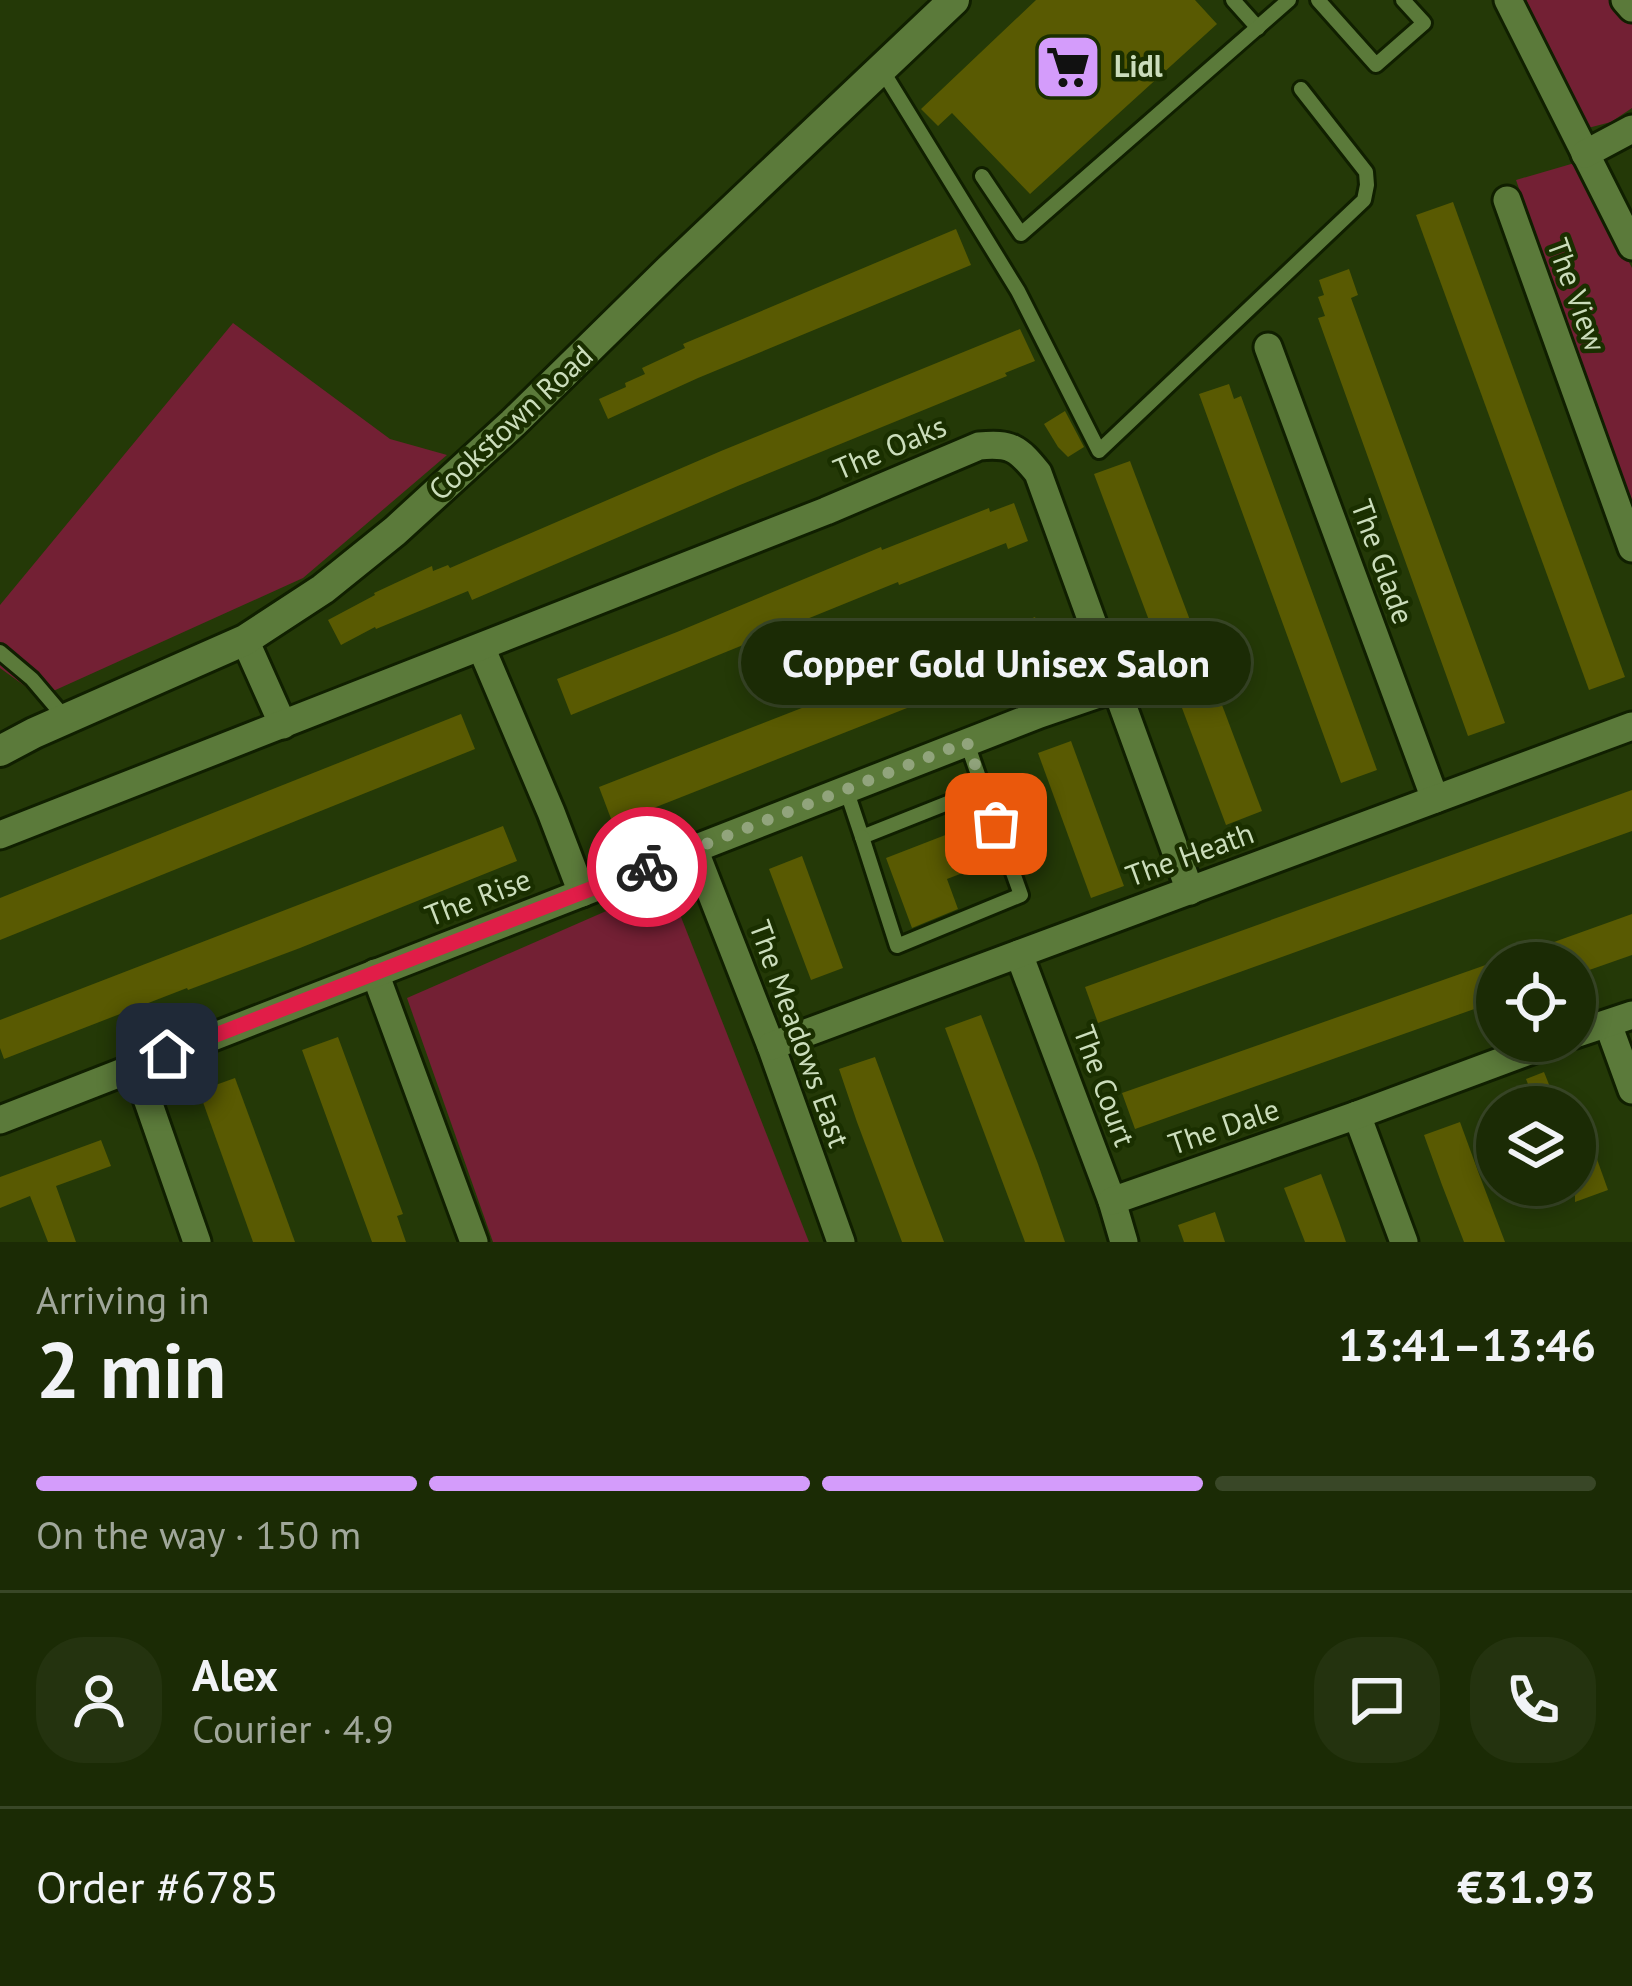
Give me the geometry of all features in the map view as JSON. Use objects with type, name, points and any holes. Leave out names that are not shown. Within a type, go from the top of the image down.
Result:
[{"type":"street","name":"Cookstown Road","points":[[0,751],[245,640],[323,589],[395,531],[513,423],[954,0]]},
{"type":"street","points":[[1508,0],[1632,246]]},
{"type":"street","points":[[1624,0],[1632,8]]},
{"type":"street","points":[[1586,154],[1632,129]]},
{"type":"street","name":"The View","points":[[1507,200],[1632,546]]},
{"type":"street","name":"The Glade","points":[[1268,347],[1435,799]]},
{"type":"street","name":"The Oaks","points":[[0,835],[826,511],[979,446],[1005,444],[1022,454],[1038,473],[1190,891]]},
{"type":"street","points":[[245,640],[283,725]]},
{"type":"street","points":[[481,646],[582,893]]},
{"type":"street","name":"The Rise","points":[[0,1120],[1116,688]]},
{"type":"street","name":"The Heath","points":[[771,1046],[1632,726]]},
{"type":"street","name":"The Meadows East","points":[[694,849],[841,1242]]},
{"type":"street","name":"The Court","points":[[1019,954],[1124,1242]]},
{"type":"street","points":[[375,973],[474,1242]]},
{"type":"street","points":[[1620,1019],[1632,1090]]},
{"type":"street","name":"The Dale","points":[[1112,1202],[1500,1062]]},
{"type":"street","points":[[136,1067],[197,1242]]},
{"type":"street","points":[[1357,1115],[1404,1242]]},
{"type":"lane","points":[[1233,0],[1258,28]]},
{"type":"lane","points":[[982,176],[1021,234],[1289,0]]},
{"type":"lane","points":[[1318,0],[1376,65],[1424,23],[1403,0]]},
{"type":"lane","points":[[882,70],[1018,291],[1100,451],[1364,200],[1366,172],[1301,89]]},
{"type":"lane","points":[[0,652],[32,679],[66,719]]},
{"type":"lane","points":[[846,789],[897,946],[1021,895],[967,742]]},
{"type":"lane","points":[[862,838],[983,789]]},
{"type":"shaded area","points":[[1526,0],[1615,0],[1632,21],[1632,108],[1611,122],[1588,128]]},
{"type":"shaded area","points":[[1578,162],[1632,268],[1632,514],[1516,180]]},
{"type":"shaded area","points":[[233,323],[390,439],[447,455],[303,578],[40,697],[0,668],[0,605]]},
{"type":"shaded area","points":[[668,884],[809,1242],[493,1242],[407,998]]},
{"type":"building","name":"Lidl","points":[[1036,0],[1195,0],[1217,24],[1030,194],[952,113],[938,126],[921,109]]},
{"type":"building","points":[[1453,202],[1625,677],[1589,690],[1416,215]]},
{"type":"building","points":[[956,229],[971,265],[608,419],[599,399],[626,387],[625,383],[645,374],[642,368],[685,348],[683,344]]},
{"type":"building","points":[[1349,269],[1358,295],[1351,298],[1505,723],[1468,736],[1318,318],[1325,316],[1318,297],[1324,295],[1319,280]]},
{"type":"building","points":[[1020,329],[1035,361],[1005,373],[1007,376],[472,600],[468,591],[341,645],[328,620],[432,566],[433,571],[450,568]]},
{"type":"building","points":[[1229,384],[1234,399],[1241,396],[1377,770],[1341,783],[1199,394]]},
{"type":"building","points":[[1065,411],[1084,447],[1068,457],[1044,424]]},
{"type":"building","points":[[1130,461],[1262,811],[1226,825],[1094,474]]},
{"type":"building","points":[[1014,503],[1028,541],[1008,549],[1006,543],[898,582],[571,715],[557,679],[881,547]]},
{"type":"building","points":[[1035,617],[1049,652],[613,824],[599,787]]},
{"type":"building","points":[[461,714],[475,749],[0,940],[0,898]]},
{"type":"building","points":[[1071,741],[1124,886],[1091,898],[1038,753]]},
{"type":"building","points":[[1632,790],[1632,831],[1098,1023],[1085,987]]},
{"type":"building","points":[[979,822],[994,861],[947,879],[958,909],[912,928],[886,858]]},
{"type":"building","points":[[503,826],[517,861],[4,1059],[0,1020]]},
{"type":"building","points":[[802,856],[843,968],[811,980],[769,869]]},
{"type":"building","points":[[1632,914],[1632,955],[1596,968],[1596,942],[1554,942]]},
{"type":"building","points":[[1476,968],[1476,1008],[1135,1129],[1122,1093]]},
{"type":"building","points":[[981,1015],[1065,1242],[1025,1242],[945,1028]]},
{"type":"building","points":[[338,1037],[403,1214],[397,1216],[406,1242],[372,1242],[302,1050]]},
{"type":"building","points":[[875,1057],[944,1242],[902,1242],[857,1122],[839,1069]]},
{"type":"building","points":[[1544,1072],[1550,1086],[1529,1086],[1526,1079]]},
{"type":"building","points":[[235,1078],[295,1242],[253,1242],[199,1091]]},
{"type":"building","points":[[1460,1122],[1476,1165],[1476,1206],[1492,1206],[1505,1242],[1464,1242],[1424,1135]]},
{"type":"building","points":[[101,1140],[111,1166],[56,1186],[76,1242],[48,1242],[30,1196],[0,1208],[0,1177]]},
{"type":"building","points":[[1596,1156],[1608,1190],[1596,1194]]},
{"type":"building","points":[[1321,1174],[1346,1242],[1305,1242],[1284,1188]]},
{"type":"building","points":[[1215,1212],[1225,1242],[1184,1242],[1178,1225]]},
{"type":"way so far","points":[[647,867],[967,742],[996,824]]},
{"type":"place","name":"Lidl","points":[[1068,67]]},
{"type":"place","name":"Copper Gold Unisex Salon","points":[[996,824]]},
{"type":"route","points":[[167,1054],[647,867]]}]
